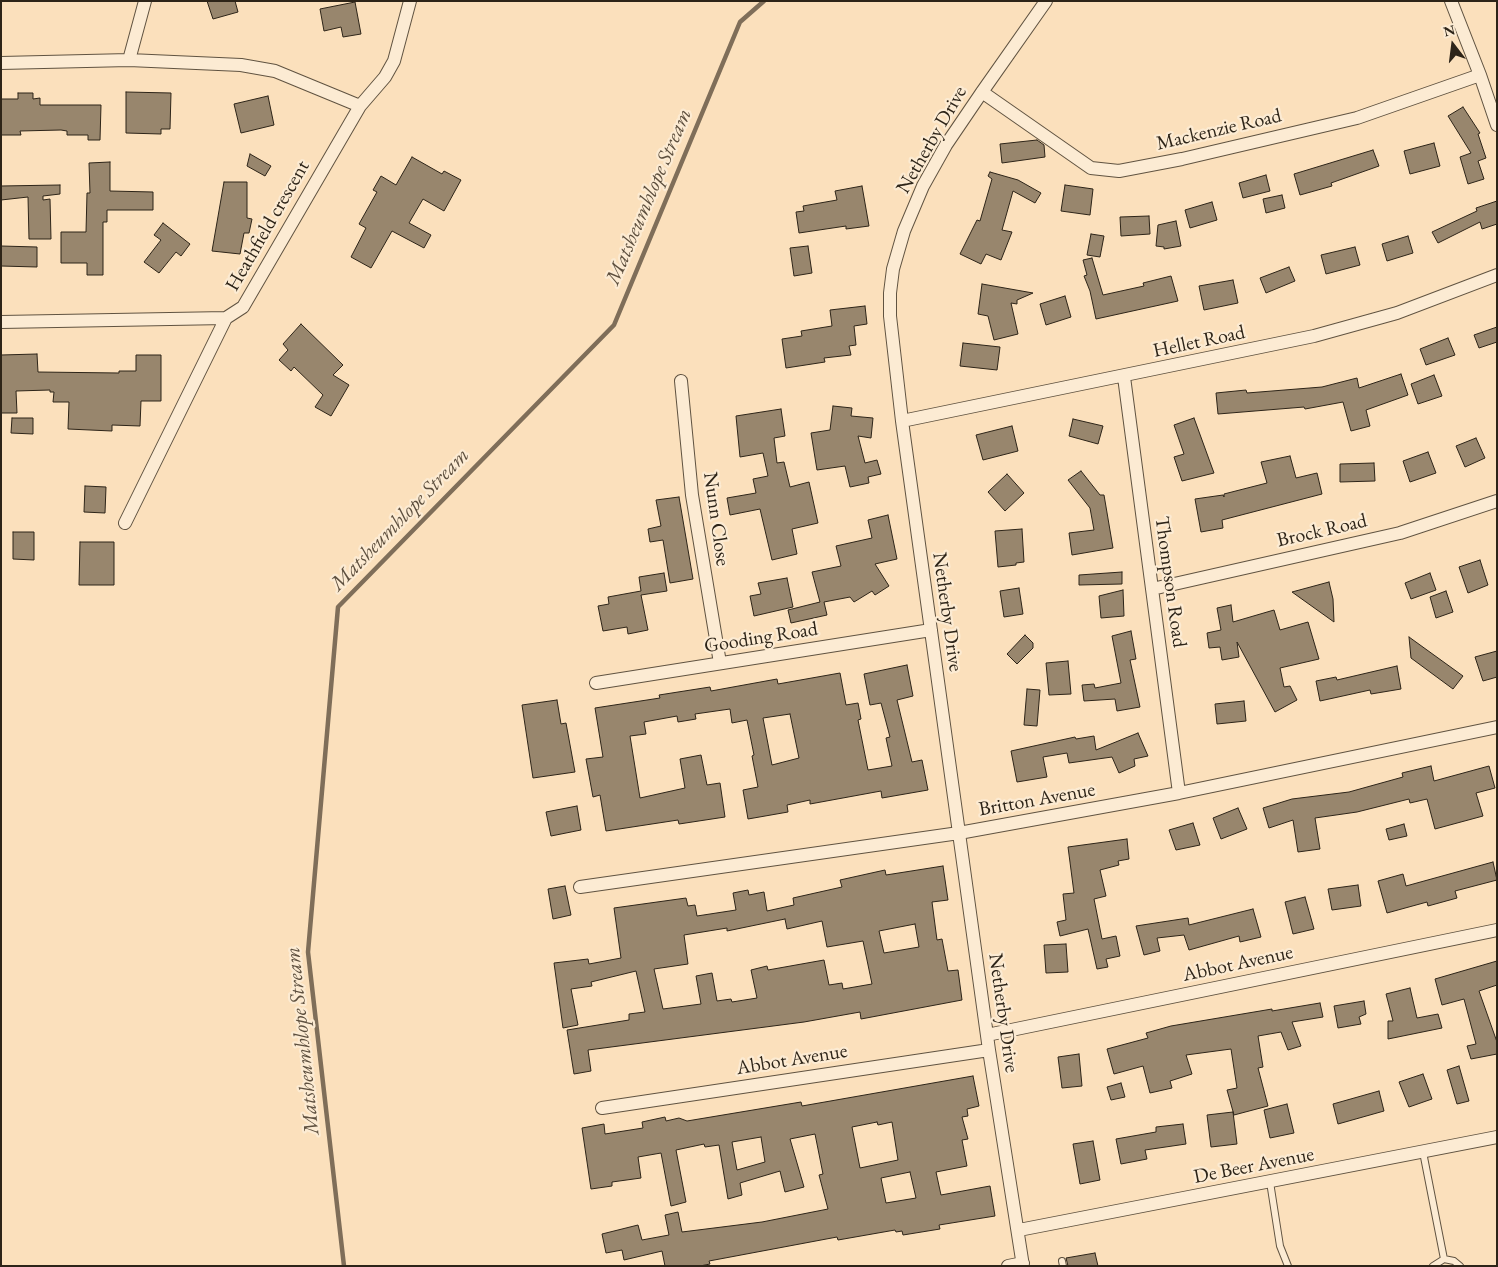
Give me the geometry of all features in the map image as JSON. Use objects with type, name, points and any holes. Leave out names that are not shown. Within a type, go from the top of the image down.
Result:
[{"type":"street","points":[[130,60],[145,1]]},
{"type":"street","name":"Heathfield crescent","points":[[1,322],[226,318],[243,307],[360,106],[385,77],[394,60],[410,1]]},
{"type":"street","name":"Netherby Drive","points":[[1023,1265],[1019,1230],[989,1050],[902,421],[890,316],[893,269],[904,231],[923,186],[946,145],[1046,1]]},
{"type":"street","points":[[1451,1],[1480,74],[1497,125]]},
{"type":"street","points":[[1,63],[130,60],[241,65],[275,71],[360,106]]},
{"type":"street","name":"Mackenzie Road","points":[[982,92],[1091,168],[1119,170],[1182,159],[1357,118],[1480,74]]},
{"type":"street","name":"Hellet Road","points":[[902,421],[1124,377],[1314,336],[1397,313],[1497,275]]},
{"type":"street","points":[[125,523],[226,318]]},
{"type":"street","name":"Thompson Road","points":[[1124,377],[1179,793]]},
{"type":"street","name":"Nunn Close","points":[[681,381],[692,495],[720,663]]},
{"type":"street","name":"Brock Road","points":[[1152,589],[1400,533],[1497,501]]},
{"type":"street","name":"Gooding Road","points":[[596,683],[931,630]]},
{"type":"street","name":"Britton Avenue","points":[[580,887],[959,833],[1179,793],[1497,726]]},
{"type":"street","name":"Abbot Avenue","points":[[987,1035],[1497,930]]},
{"type":"street","name":"Abbot Avenue","points":[[602,1108],[989,1050]]},
{"type":"street","name":"De Beer Avenue","points":[[1019,1230],[1497,1137]]},
{"type":"street","points":[[1008,1266],[1023,1265]]},
{"type":"lane","points":[[1423,1152],[1444,1259]]},
{"type":"lane","points":[[1270,1182],[1280,1246],[1288,1266]]},
{"type":"lane","points":[[1433,1266],[1444,1259],[1454,1260],[1460,1266]]},
{"type":"building","points":[[207,1],[235,1],[238,12],[213,19]]},
{"type":"building","points":[[355,2],[361,34],[343,37],[341,27],[324,31],[320,9]]},
{"type":"building","points":[[126,92],[171,93],[170,129],[161,129],[161,134],[126,133]]},
{"type":"building","points":[[18,93],[33,93],[33,99],[40,98],[40,105],[101,105],[100,140],[88,140],[88,135],[67,135],[67,131],[61,130],[20,131],[21,135],[1,135],[1,99],[18,99]]},
{"type":"building","points":[[268,96],[274,125],[241,133],[234,104]]},
{"type":"building","points":[[1463,107],[1480,133],[1478,134],[1486,158],[1478,161],[1484,179],[1468,184],[1460,157],[1471,153],[1448,116]]},
{"type":"building","points":[[1037,140],[1044,145],[1045,157],[1002,163],[1000,144]]},
{"type":"building","points":[[1434,143],[1440,166],[1410,174],[1404,151]]},
{"type":"building","points":[[1373,150],[1379,166],[1331,183],[1332,186],[1300,195],[1294,174]]},
{"type":"building","points":[[250,154],[271,166],[265,176],[247,166]]},
{"type":"building","points":[[412,157],[442,174],[444,171],[461,180],[444,211],[423,199],[409,223],[431,235],[424,248],[392,231],[371,268],[351,257],[366,228],[359,224],[377,192],[373,190],[381,176],[396,185]]},
{"type":"building","points":[[110,162],[110,191],[153,192],[153,210],[107,210],[107,222],[103,222],[103,275],[87,275],[87,263],[61,263],[61,232],[86,232],[87,193],[90,193],[89,163]]},
{"type":"building","points":[[990,172],[1018,180],[1041,193],[1035,203],[1013,191],[1002,230],[1012,232],[1001,260],[986,254],[981,264],[960,254],[977,220],[980,221],[992,179],[988,176]]},
{"type":"building","points":[[1266,175],[1270,191],[1243,198],[1239,183]]},
{"type":"building","points":[[224,182],[247,182],[247,218],[252,219],[249,233],[244,233],[240,254],[212,251]]},
{"type":"building","points":[[60,185],[60,194],[43,196],[43,200],[50,199],[51,239],[29,239],[28,197],[1,200],[1,186]]},
{"type":"building","points":[[1065,185],[1093,189],[1090,215],[1061,211]]},
{"type":"building","points":[[862,186],[869,226],[846,229],[846,226],[799,233],[796,212],[804,211],[803,206],[837,200],[835,191]]},
{"type":"building","points":[[1282,195],[1285,208],[1266,213],[1263,199]]},
{"type":"building","points":[[1497,201],[1497,224],[1482,229],[1480,222],[1438,243],[1432,232],[1477,211],[1476,208]]},
{"type":"building","points":[[1212,202],[1217,220],[1190,228],[1185,210]]},
{"type":"building","points":[[1149,216],[1150,234],[1121,236],[1120,217]]},
{"type":"building","points":[[1176,221],[1181,246],[1164,249],[1164,247],[1156,246],[1158,225]]},
{"type":"building","points":[[163,223],[190,244],[181,256],[176,252],[159,273],[144,262],[161,240],[154,235]]},
{"type":"building","points":[[1091,234],[1104,236],[1100,257],[1087,255]]},
{"type":"building","points":[[1408,236],[1413,253],[1387,261],[1382,244]]},
{"type":"building","points":[[1,246],[37,247],[37,267],[1,266]]},
{"type":"building","points":[[808,246],[812,273],[794,276],[790,248]]},
{"type":"building","points":[[1355,247],[1360,265],[1326,274],[1321,255]]},
{"type":"building","points":[[1092,258],[1103,295],[1144,286],[1143,283],[1171,276],[1178,301],[1096,319],[1090,291],[1084,276],[1087,275],[1083,260]]},
{"type":"building","points":[[1289,267],[1295,281],[1266,293],[1260,278]]},
{"type":"building","points":[[1233,280],[1238,303],[1204,310],[1199,286]]},
{"type":"building","points":[[982,284],[1033,293],[1017,300],[1017,304],[1011,303],[1018,334],[994,340],[988,316],[978,314]]},
{"type":"building","points":[[1065,296],[1071,317],[1046,325],[1040,304]]},
{"type":"building","points":[[865,306],[867,324],[854,326],[856,345],[849,346],[851,355],[824,358],[825,362],[786,368],[782,339],[802,336],[801,331],[832,326],[830,310]]},
{"type":"building","points":[[301,324],[343,365],[333,375],[349,385],[331,416],[315,407],[323,395],[294,367],[291,371],[279,360],[288,350],[283,344]]},
{"type":"building","points":[[1497,327],[1497,342],[1479,348],[1474,335]]},
{"type":"building","points":[[1448,338],[1455,355],[1426,365],[1420,349]]},
{"type":"building","points":[[963,343],[1000,347],[997,370],[960,366]]},
{"type":"building","points":[[37,354],[38,372],[119,373],[119,371],[136,371],[136,355],[161,355],[161,401],[141,401],[140,426],[112,425],[112,431],[68,429],[69,402],[53,402],[54,392],[50,392],[50,390],[16,391],[17,413],[1,413],[1,355]]},
{"type":"building","points":[[1401,374],[1408,395],[1366,410],[1370,426],[1351,431],[1343,402],[1305,409],[1304,407],[1218,414],[1216,393],[1246,390],[1247,393],[1322,387],[1357,378],[1359,388]]},
{"type":"building","points":[[1434,375],[1442,396],[1418,404],[1411,384]]},
{"type":"building","points":[[833,406],[852,408],[851,416],[873,418],[871,438],[858,436],[865,463],[877,460],[881,474],[868,477],[869,483],[850,487],[845,466],[817,470],[811,433],[830,430]]},
{"type":"building","points":[[781,409],[785,436],[774,438],[777,463],[784,462],[790,487],[809,482],[818,523],[792,529],[797,554],[772,560],[760,509],[730,515],[727,498],[756,493],[753,479],[768,476],[763,453],[740,457],[736,416]]},
{"type":"building","points":[[12,418],[33,418],[33,434],[11,433]]},
{"type":"building","points":[[1194,418],[1214,473],[1182,481],[1174,457],[1184,454],[1174,425]]},
{"type":"building","points":[[1073,419],[1103,426],[1098,444],[1069,436]]},
{"type":"building","points":[[1012,426],[1018,451],[983,460],[976,435]]},
{"type":"building","points":[[1476,438],[1485,458],[1465,467],[1456,446]]},
{"type":"building","points":[[1428,452],[1436,473],[1410,482],[1403,461]]},
{"type":"building","points":[[1290,456],[1296,478],[1317,473],[1322,494],[1222,520],[1223,528],[1201,532],[1195,499],[1223,495],[1224,497],[1224,494],[1267,483],[1261,462]]},
{"type":"building","points":[[1374,463],[1375,481],[1340,482],[1340,464]]},
{"type":"building","points":[[1081,471],[1100,495],[1104,495],[1113,548],[1072,555],[1069,533],[1094,530],[1090,508],[1068,480]]},
{"type":"building","points":[[1007,474],[1024,493],[1005,511],[988,492]]},
{"type":"building","points":[[85,486],[106,487],[105,513],[84,512]]},
{"type":"building","points":[[679,497],[693,579],[670,583],[663,540],[650,542],[648,529],[661,526],[656,500]]},
{"type":"building","points":[[888,515],[897,559],[875,564],[889,586],[875,595],[872,591],[854,602],[850,597],[824,602],[827,615],[791,623],[788,610],[820,602],[812,572],[841,566],[836,546],[872,538],[868,520]]},
{"type":"building","points":[[1022,529],[1024,562],[998,567],[995,531]]},
{"type":"building","points":[[13,532],[34,532],[34,560],[13,559]]},
{"type":"building","points":[[80,542],[114,542],[114,585],[79,585]]},
{"type":"building","points":[[1480,560],[1488,585],[1468,593],[1459,567]]},
{"type":"building","points":[[1122,572],[1122,584],[1079,585],[1079,575]]},
{"type":"building","points":[[664,573],[667,591],[641,595],[648,630],[628,634],[627,627],[603,631],[598,606],[609,604],[608,597],[641,591],[639,577]]},
{"type":"building","points":[[1430,573],[1436,590],[1411,599],[1405,583]]},
{"type":"building","points":[[787,578],[793,607],[754,616],[750,596],[761,594],[758,583]]},
{"type":"building","points":[[1329,582],[1333,599],[1334,622],[1292,592]]},
{"type":"building","points":[[1019,588],[1023,614],[1004,617],[1000,591]]},
{"type":"building","points":[[1123,590],[1124,616],[1101,618],[1099,596]]},
{"type":"building","points":[[1446,591],[1453,612],[1436,618],[1430,597]]},
{"type":"building","points":[[1231,605],[1233,622],[1274,610],[1280,630],[1308,622],[1319,659],[1280,668],[1284,687],[1290,686],[1297,700],[1275,712],[1237,642],[1239,657],[1222,660],[1220,647],[1209,648],[1207,633],[1221,630],[1217,608]]},
{"type":"building","points":[[1131,631],[1136,659],[1130,660],[1140,707],[1117,711],[1115,699],[1084,701],[1082,685],[1094,684],[1095,688],[1121,683],[1112,636]]},
{"type":"building","points":[[1025,635],[1033,643],[1033,648],[1017,664],[1007,654]]},
{"type":"building","points":[[1409,637],[1463,676],[1453,689],[1411,658]]},
{"type":"building","points":[[1497,651],[1497,677],[1483,681],[1475,657]]},
{"type":"building","points":[[1068,661],[1071,694],[1049,695],[1046,663]]},
{"type":"building","points":[[907,665],[913,696],[897,700],[912,762],[922,760],[928,790],[882,798],[881,791],[810,804],[810,800],[787,805],[788,812],[748,819],[743,790],[758,787],[752,756],[754,755],[747,720],[732,723],[730,709],[695,714],[696,719],[678,722],[677,716],[644,722],[646,734],[630,736],[640,798],[685,788],[680,759],[701,755],[707,785],[720,783],[725,817],[679,824],[678,820],[606,831],[600,795],[593,797],[586,759],[603,757],[595,708],[660,698],[659,695],[710,687],[711,691],[777,679],[778,684],[840,673],[846,705],[858,703],[861,719],[858,720],[868,770],[892,766],[886,738],[890,737],[881,703],[870,705],[864,674]],"holes":[[[790,714],[799,758],[772,765],[763,718]]]},
{"type":"building","points":[[1397,666],[1401,689],[1371,694],[1370,690],[1320,701],[1316,681],[1336,677],[1337,680]]},
{"type":"building","points":[[1027,689],[1040,690],[1037,726],[1024,725]]},
{"type":"building","points":[[557,700],[561,724],[566,723],[575,772],[533,778],[522,705]]},
{"type":"building","points":[[1244,701],[1246,721],[1217,724],[1215,704]]},
{"type":"building","points":[[1138,733],[1148,756],[1134,759],[1135,766],[1119,773],[1112,757],[1069,763],[1067,753],[1043,757],[1047,777],[1017,782],[1011,751],[1075,737],[1076,739],[1094,736],[1096,750]]},
{"type":"building","points":[[1431,766],[1434,781],[1489,766],[1495,788],[1476,793],[1483,816],[1435,829],[1427,799],[1410,803],[1409,799],[1357,812],[1315,818],[1320,849],[1298,852],[1293,820],[1269,828],[1263,808],[1292,799],[1349,792],[1403,777],[1402,773]]},
{"type":"building","points":[[577,806],[581,830],[551,836],[546,812]]},
{"type":"building","points":[[1238,808],[1247,829],[1221,839],[1213,818]]},
{"type":"building","points":[[1193,823],[1200,845],[1176,850],[1169,830]]},
{"type":"building","points":[[1404,824],[1407,836],[1389,840],[1386,829]]},
{"type":"building","points":[[1127,839],[1129,859],[1118,861],[1119,865],[1100,870],[1106,896],[1094,899],[1102,939],[1116,936],[1120,956],[1106,959],[1108,967],[1097,969],[1088,929],[1060,936],[1057,922],[1066,920],[1063,894],[1074,893],[1068,847]]},
{"type":"building","points":[[1493,862],[1497,880],[1455,891],[1457,898],[1428,906],[1427,902],[1387,913],[1378,881],[1403,874],[1406,886]]},
{"type":"building","points":[[943,866],[948,900],[932,902],[937,940],[942,939],[948,971],[958,970],[962,1000],[861,1019],[860,1012],[804,1022],[588,1050],[591,1071],[574,1074],[567,1030],[629,1020],[629,1014],[645,1012],[636,971],[591,982],[592,986],[571,989],[578,1025],[563,1028],[554,963],[588,959],[589,964],[621,958],[614,908],[686,898],[688,906],[695,905],[697,916],[736,910],[733,893],[748,890],[749,895],[764,892],[767,911],[794,905],[793,898],[842,887],[840,880],[885,870],[886,875]],"holes":[[[785,919],[787,929],[822,921],[827,947],[863,941],[872,984],[843,989],[842,983],[829,985],[824,960],[768,970],[767,966],[751,970],[757,998],[732,1002],[731,999],[717,1001],[712,973],[696,976],[701,1004],[663,1009],[654,969],[688,964],[684,935],[727,928],[727,931]],[[915,924],[919,947],[884,953],[879,931]]]},
{"type":"building","points":[[1358,885],[1361,906],[1332,910],[1328,889]]},
{"type":"building","points":[[565,886],[571,915],[553,919],[548,889]]},
{"type":"building","points":[[1305,897],[1314,929],[1293,934],[1285,902]]},
{"type":"building","points":[[1253,909],[1261,937],[1240,942],[1239,936],[1189,950],[1184,935],[1157,938],[1160,951],[1144,955],[1136,926],[1188,918],[1189,925]]},
{"type":"building","points":[[1066,944],[1068,972],[1046,973],[1044,945]]},
{"type":"building","points":[[1497,961],[1497,985],[1479,991],[1497,1042],[1497,1054],[1471,1059],[1467,1046],[1476,1044],[1464,999],[1442,1005],[1435,979]]},
{"type":"building","points":[[1410,988],[1417,1018],[1438,1014],[1442,1028],[1388,1039],[1388,1021],[1393,1021],[1386,994]]},
{"type":"building","points":[[1364,1001],[1366,1014],[1359,1017],[1361,1024],[1338,1028],[1334,1006]]},
{"type":"building","points":[[1320,1003],[1323,1017],[1292,1022],[1301,1046],[1288,1050],[1281,1032],[1258,1036],[1263,1067],[1258,1068],[1268,1106],[1234,1115],[1227,1090],[1237,1088],[1231,1049],[1186,1055],[1192,1074],[1170,1081],[1172,1088],[1150,1093],[1143,1066],[1114,1074],[1107,1049],[1148,1038],[1146,1033],[1171,1026]]},
{"type":"building","points":[[1079,1054],[1082,1086],[1062,1088],[1058,1057]]},
{"type":"building","points":[[1459,1066],[1469,1101],[1457,1104],[1447,1070]]},
{"type":"building","points":[[1423,1074],[1432,1099],[1409,1107],[1399,1082]]},
{"type":"building","points":[[973,1076],[979,1106],[967,1109],[968,1116],[962,1117],[968,1139],[962,1140],[967,1166],[936,1172],[941,1195],[990,1186],[995,1216],[939,1225],[940,1229],[903,1235],[902,1231],[896,1232],[895,1230],[838,1240],[837,1237],[709,1261],[710,1264],[700,1266],[665,1266],[662,1251],[624,1260],[622,1250],[606,1253],[602,1234],[638,1225],[642,1240],[669,1235],[665,1215],[678,1212],[682,1232],[762,1222],[828,1209],[819,1175],[823,1174],[815,1134],[790,1139],[804,1187],[785,1192],[780,1171],[740,1183],[742,1195],[728,1199],[719,1145],[705,1147],[704,1144],[676,1150],[686,1202],[671,1206],[661,1153],[638,1157],[641,1178],[612,1182],[612,1186],[591,1189],[582,1128],[604,1124],[605,1134],[643,1128],[642,1122],[665,1117],[666,1121],[679,1118],[687,1121],[801,1102],[802,1106]],"holes":[[[877,1122],[878,1125],[892,1122],[898,1160],[860,1168],[852,1127]],[[761,1137],[765,1162],[737,1170],[732,1142]],[[910,1172],[916,1198],[886,1203],[881,1178]]]},
{"type":"building","points":[[1121,1083],[1125,1097],[1111,1100],[1107,1087]]},
{"type":"building","points":[[1379,1091],[1384,1111],[1338,1124],[1333,1104]]},
{"type":"building","points":[[1287,1104],[1294,1133],[1270,1138],[1264,1110]]},
{"type":"building","points":[[1233,1112],[1237,1144],[1211,1147],[1207,1115]]},
{"type":"building","points":[[1183,1124],[1186,1144],[1145,1150],[1147,1159],[1121,1164],[1116,1139],[1156,1132],[1156,1127]]},
{"type":"building","points":[[1093,1141],[1100,1180],[1080,1184],[1073,1144]]},
{"type":"building","points":[[1095,1253],[1098,1266],[1068,1266],[1066,1258]]},
{"type":"waterway","name":"Matsheumhlope Stream","points":[[344,1266],[308,952],[338,607],[614,325],[740,22],[764,1]]}]
